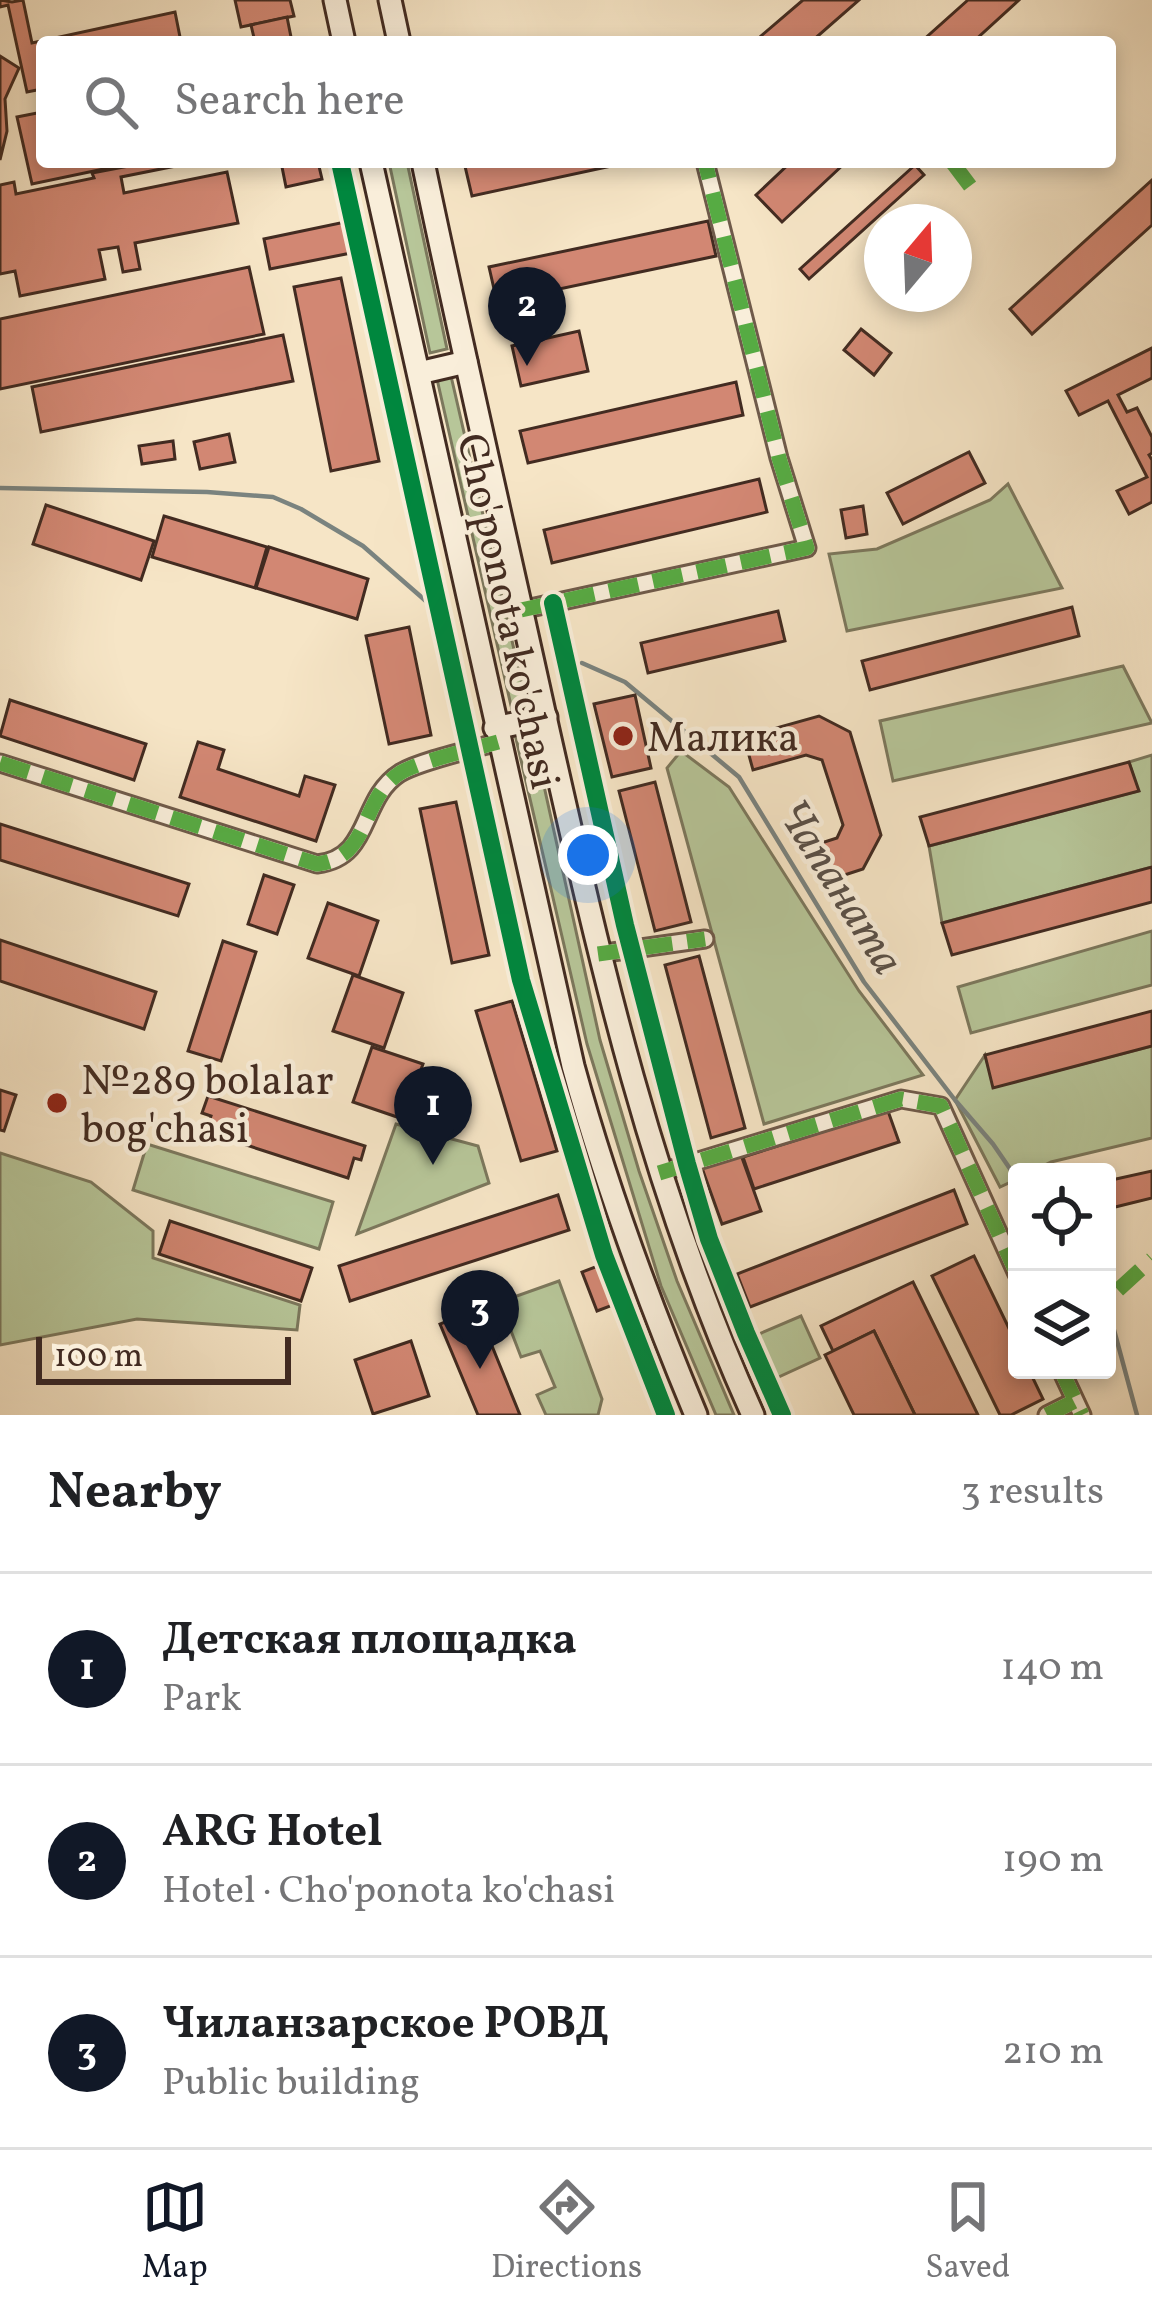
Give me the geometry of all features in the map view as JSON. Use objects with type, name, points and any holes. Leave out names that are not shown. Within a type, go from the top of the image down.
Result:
[{"type":"main road","points":[[335,0],[343,36]]},
{"type":"main road","points":[[390,0],[398,36]]},
{"type":"main road","name":"Cho'ponota ko'chasi","points":[[372,168],[573,1066],[597,1155],[649,1302],[696,1415]]},
{"type":"main road","name":"Cho'ponota ko'chasi","points":[[424,168],[598,954],[659,1173],[702,1298],[753,1415]]},
{"type":"main road","points":[[418,374],[466,362]]},
{"type":"main road","points":[[497,735],[546,717]]},
{"type":"street","points":[[521,610],[807,548],[779,458],[707,168]]},
{"type":"street","points":[[0,763],[317,864],[334,862],[347,852],[358,839],[377,794],[402,772],[497,735]]},
{"type":"street","points":[[598,954],[705,939]]},
{"type":"street","points":[[659,1173],[901,1099],[941,1106],[1016,1271]]},
{"type":"street","points":[[1047,1415],[1079,1408],[1065,1379]]},
{"type":"green space","points":[[390,168],[408,168],[447,349],[430,353]]},
{"type":"green space","points":[[451,376],[527,706],[512,710],[437,379]]},
{"type":"green space","points":[[1008,484],[1062,588],[847,631],[829,554],[877,549],[990,500]]},
{"type":"green space","points":[[1123,666],[1152,723],[893,781],[880,721]]},
{"type":"green space","points":[[531,727],[600,1040],[677,1281],[734,1415],[716,1415],[661,1286],[587,1044],[514,730]]},
{"type":"green space","points":[[681,751],[729,787],[859,991],[923,1075],[764,1124],[667,768]]},
{"type":"green space","points":[[1152,755],[1152,867],[942,923],[929,846],[1138,791],[1129,762]]},
{"type":"green space","points":[[1152,931],[1152,985],[971,1033],[958,987]]},
{"type":"green space","points":[[1152,1046],[1152,1138],[1049,1163],[1008,1163],[1008,1183],[1000,1187],[955,1100],[985,1055],[994,1087]]},
{"type":"green space","points":[[396,1124],[478,1146],[489,1183],[357,1234]]},
{"type":"green space","points":[[147,1144],[333,1202],[319,1249],[133,1190]]},
{"type":"green space","points":[[0,1153],[91,1182],[153,1231],[153,1258],[300,1305],[297,1330],[137,1319],[0,1345]]},
{"type":"green space","points":[[559,1281],[602,1399],[598,1415],[546,1415],[537,1395],[555,1387],[540,1351],[521,1357],[500,1302]]},
{"type":"green space","points":[[801,1316],[820,1358],[772,1380],[752,1337]]},
{"type":"building","points":[[0,0],[23,0],[32,43],[36,42],[36,90],[27,92],[8,5],[0,7]]},
{"type":"building","points":[[235,0],[290,0],[294,16],[241,27]]},
{"type":"building","points":[[803,0],[859,0],[818,36],[761,36]]},
{"type":"building","points":[[968,0],[1019,0],[980,36],[928,36]]},
{"type":"building","points":[[175,12],[180,36],[64,36]]},
{"type":"building","points":[[287,17],[291,36],[254,36],[251,25]]},
{"type":"building","points":[[0,56],[19,68],[5,99],[7,131],[0,160]]},
{"type":"building","points":[[36,113],[36,168],[108,168],[32,184],[17,117]]},
{"type":"building","points":[[166,168],[121,177],[124,193],[227,172],[238,223],[135,243],[140,269],[123,272],[118,247],[99,250],[105,279],[20,296],[15,271],[0,274],[0,185],[14,182],[16,194],[94,178],[92,173]]},
{"type":"building","points":[[282,168],[319,168],[322,179],[286,187]]},
{"type":"building","points":[[465,168],[602,168],[472,196]]},
{"type":"building","points":[[785,168],[840,168],[782,222],[756,195]]},
{"type":"building","points":[[912,168],[924,175],[892,204],[872,204]]},
{"type":"building","points":[[1152,180],[1152,225],[1032,334],[1010,309]]},
{"type":"building","points":[[864,211],[864,229],[809,279],[800,269]]},
{"type":"building","points":[[708,221],[716,256],[497,302],[489,267]]},
{"type":"building","points":[[345,222],[351,253],[270,269],[264,239]]},
{"type":"building","points":[[249,267],[264,334],[0,389],[0,319]]},
{"type":"building","points":[[341,278],[379,461],[331,471],[294,287]]},
{"type":"building","points":[[861,329],[891,353],[874,375],[844,350]]},
{"type":"building","points":[[579,331],[588,371],[521,386],[512,346]]},
{"type":"building","points":[[283,335],[293,381],[41,432],[32,387]]},
{"type":"building","points":[[1152,348],[1152,378],[1118,395],[1127,412],[1137,408],[1152,437],[1152,502],[1129,514],[1117,491],[1147,477],[1108,401],[1079,415],[1066,391]]},
{"type":"building","points":[[736,382],[743,415],[528,463],[520,431]]},
{"type":"building","points":[[229,434],[235,462],[200,469],[194,442]]},
{"type":"building","points":[[173,441],[175,459],[142,464],[139,446]]},
{"type":"building","points":[[969,452],[985,483],[903,524],[887,493]]},
{"type":"building","points":[[759,479],[767,512],[552,563],[544,530]]},
{"type":"building","points":[[46,505],[154,541],[141,580],[33,544]]},
{"type":"building","points":[[863,506],[867,534],[846,538],[841,510]]},
{"type":"building","points":[[164,516],[267,547],[255,588],[152,557]]},
{"type":"building","points":[[269,547],[368,579],[357,619],[256,588]]},
{"type":"building","points":[[1072,607],[1079,636],[870,690],[862,661]]},
{"type":"building","points":[[778,611],[785,641],[648,673],[641,643]]},
{"type":"building","points":[[409,627],[431,735],[389,744],[366,636]]},
{"type":"building","name":"Малика","points":[[635,695],[651,768],[612,777],[594,704]]},
{"type":"building","points":[[10,700],[146,744],[134,780],[0,736]]},
{"type":"building","points":[[819,716],[850,732],[881,835],[863,869],[826,881],[815,845],[837,838],[843,825],[822,760],[806,755],[753,770],[744,737]]},
{"type":"building","points":[[198,742],[224,750],[218,769],[299,796],[305,776],[335,785],[316,841],[180,797]]},
{"type":"building","points":[[1129,762],[1139,791],[929,846],[920,817]]},
{"type":"building","points":[[655,782],[691,922],[655,931],[619,791]]},
{"type":"building","points":[[456,802],[489,955],[452,963],[420,809]]},
{"type":"building","points":[[0,824],[189,884],[178,916],[0,860]]},
{"type":"building","points":[[1152,867],[1152,902],[952,955],[942,923]]},
{"type":"building","points":[[264,875],[294,885],[277,934],[248,924]]},
{"type":"building","points":[[328,903],[378,921],[359,976],[308,958]]},
{"type":"building","points":[[0,940],[156,992],[144,1029],[0,981]]},
{"type":"building","points":[[223,941],[256,952],[221,1061],[188,1051]]},
{"type":"building","points":[[699,956],[745,1128],[711,1138],[665,965]]},
{"type":"building","points":[[353,975],[403,993],[384,1048],[333,1031]]},
{"type":"building","points":[[512,1001],[557,1151],[521,1161],[476,1011]]},
{"type":"building","points":[[1152,1011],[1152,1046],[993,1088],[985,1055]]},
{"type":"building","points":[[372,1047],[423,1064],[403,1119],[353,1102]]},
{"type":"building","points":[[0,1090],[16,1095],[4,1131],[0,1130]]},
{"type":"building","points":[[208,1096],[365,1146],[361,1160],[354,1158],[348,1178],[206,1132],[211,1116],[202,1113]]},
{"type":"building","points":[[888,1111],[899,1142],[754,1189],[743,1157]]},
{"type":"building","points":[[741,1155],[761,1211],[722,1224],[702,1168]]},
{"type":"building","points":[[1152,1171],[1152,1198],[1116,1207],[1116,1179]]},
{"type":"building","points":[[954,1190],[967,1224],[750,1307],[737,1274]]},
{"type":"building","points":[[558,1195],[569,1230],[350,1301],[339,1266]]},
{"type":"building","points":[[170,1221],[312,1268],[301,1301],[159,1254]]},
{"type":"building","points":[[974,1256],[1008,1326],[1008,1379],[1033,1379],[1043,1399],[1011,1415],[1000,1415],[932,1276]]},
{"type":"building","points":[[598,1266],[613,1305],[597,1311],[582,1272]]},
{"type":"building","points":[[913,1282],[978,1415],[915,1415],[874,1331],[833,1351],[821,1326]]},
{"type":"building","points":[[477,1309],[520,1415],[478,1415],[440,1324]]},
{"type":"building","points":[[874,1331],[915,1415],[854,1415],[825,1355]]},
{"type":"building","points":[[411,1341],[429,1396],[373,1414],[355,1360]]},
{"type":"waterway","name":"Чапаната","points":[[0,488],[273,497],[363,546],[427,602]]},
{"type":"waterway","name":"Чапаната","points":[[582,663],[625,682],[739,777],[864,982],[1008,1166]]},
{"type":"waterway","name":"Чапаната","points":[[1116,1337],[1137,1415]]},
{"type":"marked path","points":[[521,610],[807,548],[779,458],[706,168]]},
{"type":"marked path","points":[[957,168],[977,195]]},
{"type":"marked path","points":[[0,763],[317,864],[347,851],[377,797],[400,773],[498,742]]},
{"type":"marked path","points":[[598,954],[705,939]]},
{"type":"marked path","points":[[659,1173],[901,1099],[941,1106],[1016,1271]]},
{"type":"marked path","points":[[1118,1290],[1152,1259]]},
{"type":"marked path","points":[[1065,1379],[1082,1415]]},
{"type":"marked path","points":[[1047,1415],[1075,1401]]},
{"type":"cycle path","points":[[341,168],[521,980],[604,1255],[666,1415]]},
{"type":"cycle path","points":[[553,603],[625,925],[687,1164],[709,1239],[782,1415]]},
{"type":"place","name":"ARG Hotel","points":[[527,366]]},
{"type":"place","name":"Малика","points":[[623,736]]},
{"type":"place","name":"№289 bolalar bog'chasi","points":[[57,1103]]},
{"type":"place","name":"Детская площадка","points":[[433,1165]]},
{"type":"place","name":"Чиланзарское РОВД","points":[[480,1369]]}]
